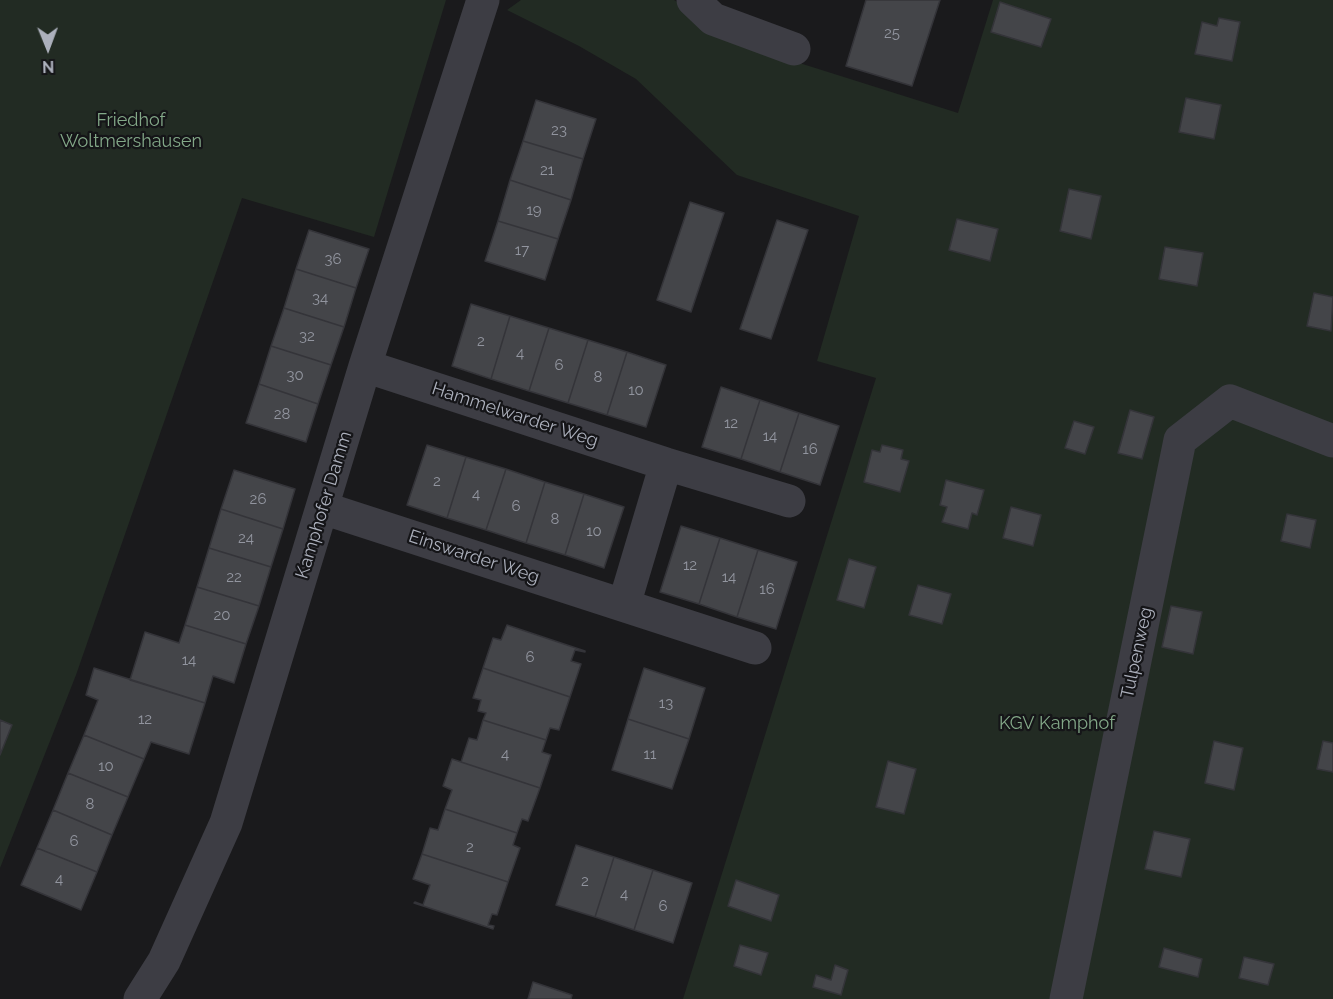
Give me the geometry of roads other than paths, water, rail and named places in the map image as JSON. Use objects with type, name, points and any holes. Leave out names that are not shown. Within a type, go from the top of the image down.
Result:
[{"type":"street","name":"Kamphofer Damm","points":[[140,999],[164,961],[226,823],[365,366],[483,0]]},
{"type":"street","points":[[693,0],[713,19],[794,49]]},
{"type":"street","name":"Hammelwarder Weg","points":[[365,366],[666,464],[789,501]]},
{"type":"street","name":"Tulpenweg","points":[[1066,999],[1180,440],[1230,401],[1333,441]]},
{"type":"street","points":[[624,605],[666,464]]},
{"type":"street","name":"Einswarder Weg","points":[[323,508],[755,648]]},
{"type":"park label","name":"Friedhof Woltmershausen","points":[[131,131]]},
{"type":"park label","name":"KGV Kamphof","points":[[1057,724]]}]
